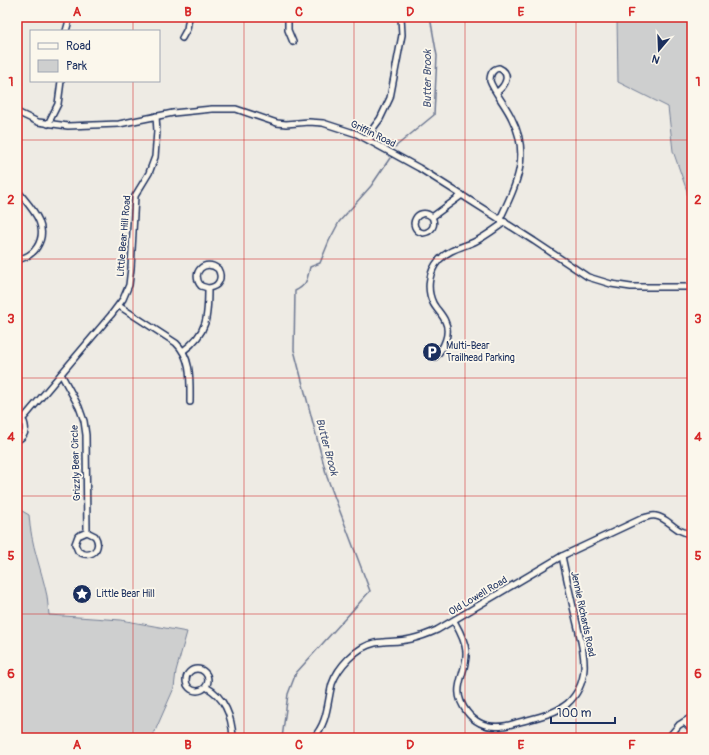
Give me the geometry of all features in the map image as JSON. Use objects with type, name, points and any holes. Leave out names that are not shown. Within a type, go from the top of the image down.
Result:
[{"type":"street","points":[[66,30],[70,17]]},
{"type":"street","points":[[182,38],[187,29],[189,17]]},
{"type":"street","points":[[288,17],[288,30],[293,42]]},
{"type":"street","points":[[369,140],[374,127],[380,119],[390,98],[402,35],[401,17]]},
{"type":"street","points":[[48,124],[58,104],[61,82]]},
{"type":"street","points":[[435,357],[442,349],[445,342],[447,328],[430,296],[429,282],[432,270],[439,259],[448,253],[480,239],[502,220],[518,176],[521,154],[520,139],[515,126],[497,92]]},
{"type":"street","name":"Griffin Road","points":[[17,112],[30,119],[48,124],[68,126],[119,124],[156,116],[198,110],[236,109],[277,123],[323,123],[352,132],[419,168],[502,220],[588,277],[618,286],[692,287]]},
{"type":"street","name":"Little Bear Hill Road","points":[[17,440],[23,436],[26,430],[26,426],[19,418],[61,374],[119,306],[126,292],[130,277],[135,196],[149,173],[155,157],[157,131],[156,116]]},
{"type":"street","points":[[17,190],[38,218],[42,234],[34,251],[24,258],[17,260]]},
{"type":"street","points":[[432,217],[462,195]]},
{"type":"street","points":[[209,265],[218,269],[220,278],[215,286],[208,288],[201,286],[197,277],[200,268],[209,265]]},
{"type":"street","points":[[183,351],[195,342],[204,327],[207,315],[208,288]]},
{"type":"street","points":[[119,306],[176,343],[183,351],[190,375],[190,402]]},
{"type":"street","name":"Grizzly Bear Circle","points":[[61,374],[81,411],[85,428],[87,532]]},
{"type":"street","name":"Old Lowell Road","points":[[313,738],[322,724],[326,714],[332,684],[337,673],[355,653],[372,644],[423,636],[454,620],[562,556],[651,516],[662,518],[679,531],[692,534]]},
{"type":"street","points":[[87,532],[95,536],[98,545],[95,551],[86,555],[78,551],[76,542],[78,536],[87,532]]},
{"type":"street","name":"Jennie Richards Road","points":[[454,620],[462,636],[466,650],[465,664],[459,682],[459,694],[466,712],[475,720],[486,726],[499,727],[550,713],[561,708],[576,694],[582,683],[584,670],[582,649],[562,556]]},
{"type":"street","points":[[196,668],[203,670],[208,676],[208,684],[206,687],[197,691],[190,689],[186,679],[189,672],[196,668]]},
{"type":"street","points":[[206,687],[217,694],[225,705],[232,725],[234,738]]},
{"type":"street","points":[[668,738],[684,722],[692,717]]},
{"type":"street","points":[[684,722],[692,729]]},
{"type":"green space","points":[[617,17],[692,17],[692,208],[689,209],[687,191],[673,151],[668,107],[618,82]]},
{"type":"green space","points":[[17,508],[29,515],[34,547],[45,585],[49,615],[121,620],[187,632],[176,671],[174,688],[152,738],[17,738]]},
{"type":"waterway","name":"Butter Brook","points":[[395,147],[434,115],[437,56],[430,17]]},
{"type":"waterway","name":"Butter Brook","points":[[282,738],[288,694],[296,673],[370,591],[327,477],[294,350],[295,291],[302,287],[306,282],[310,267],[320,263],[339,222],[371,186],[390,158]]},
{"type":"place","name":"Multi-Bear Trailhead Parking","points":[[432,352]]},
{"type":"place","name":"Little Bear Hill","points":[[82,594]]}]
